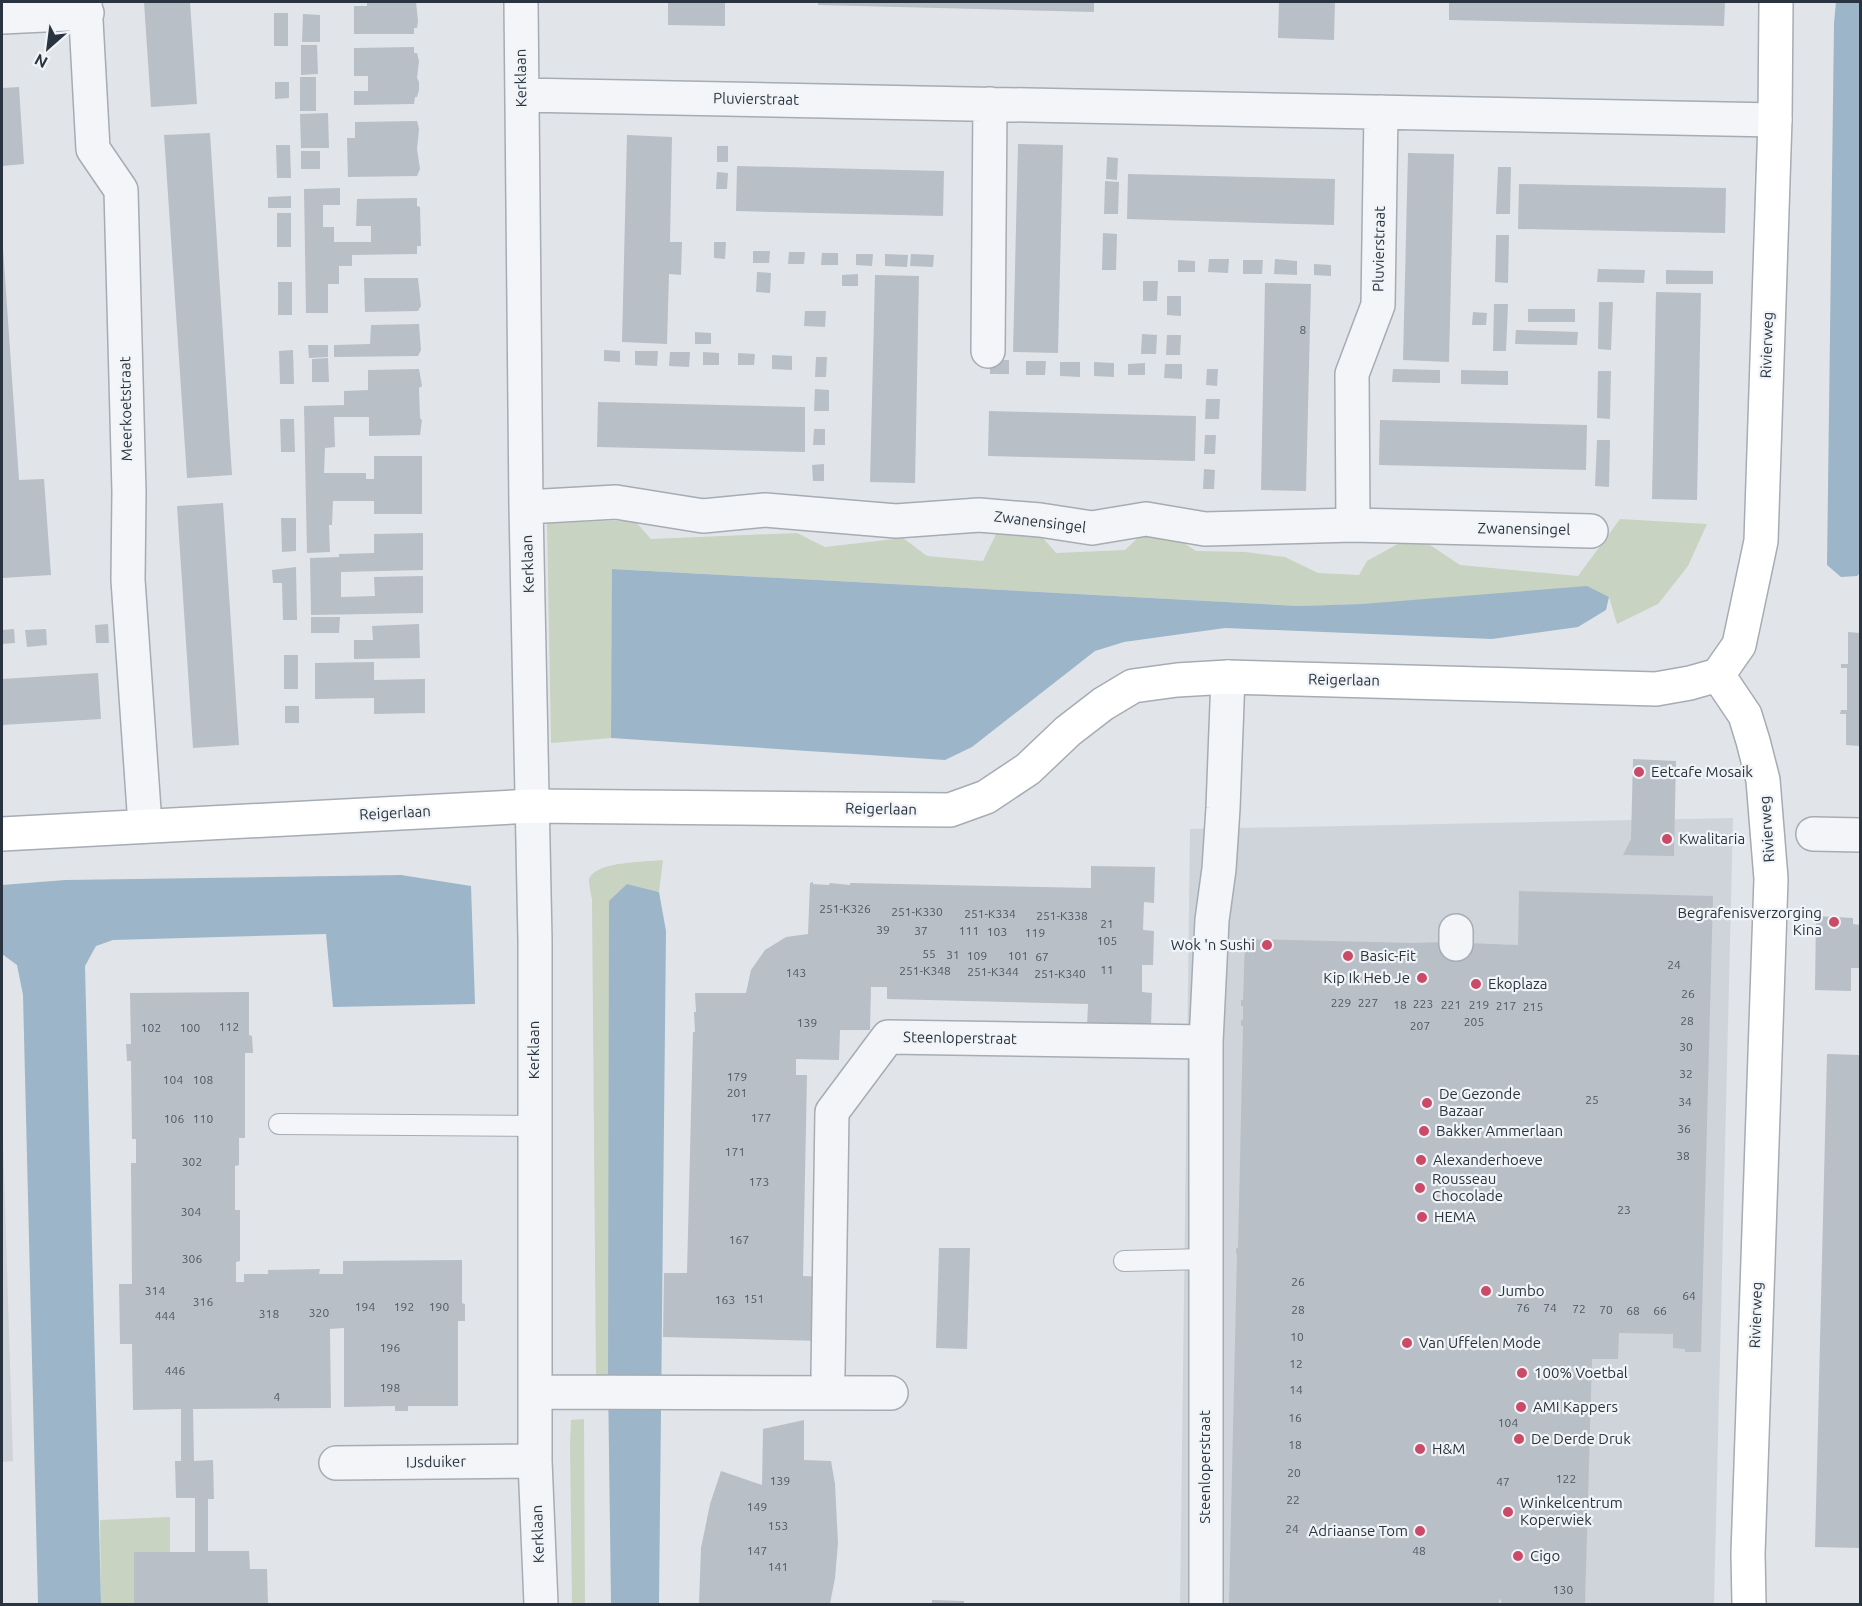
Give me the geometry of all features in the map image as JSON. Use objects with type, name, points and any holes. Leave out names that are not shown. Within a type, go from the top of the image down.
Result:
[{"type":"street","name":"Kerklaan","points":[[521,2],[526,507],[535,940],[535,1392],[541,1605]]},
{"type":"street","name":"Rivierweg","points":[[1749,1605],[1748,1554],[1771,879],[1763,780],[1753,741],[1745,715],[1718,675],[1739,645],[1761,541],[1775,120],[1776,2]]},
{"type":"street","points":[[2,16],[86,7]]},
{"type":"street","name":"Meerkoetstraat","points":[[86,7],[93,149],[121,190],[129,492],[128,580],[145,825]]},
{"type":"street","name":"Pluvierstraat","points":[[522,95],[1775,120]]},
{"type":"street","points":[[988,351],[990,104]]},
{"type":"street","name":"Pluvierstraat","points":[[1353,525],[1352,374],[1378,305],[1381,112]]},
{"type":"street","name":"Zwanensingel","points":[[526,507],[616,502],[703,516],[765,510],[896,521],[979,515],[1040,520],[1092,528],[1146,519],[1205,529],[1353,525],[1591,531]]},
{"type":"street","name":"Reigerlaan","points":[[2,834],[532,806],[950,810],[986,797],[1028,770],[1068,731],[1103,704],[1133,686],[1177,680],[1228,677],[1656,688],[1690,683],[1718,675]]},
{"type":"street","name":"Steenloperstraat","points":[[1206,1605],[1206,1042],[1212,920],[1219,869],[1223,808],[1228,677]]},
{"type":"street","points":[[1813,834],[1860,835]]},
{"type":"street","name":"Steenloperstraat","points":[[828,1373],[832,1112],[888,1037],[1206,1042]]},
{"type":"street","points":[[535,1392],[891,1393]]},
{"type":"street","name":"IJsduiker","points":[[336,1463],[536,1461]]},
{"type":"lane","points":[[279,1124],[534,1126]]},
{"type":"lane","points":[[1124,1261],[1205,1259]]},
{"type":"shaded area","points":[[1733,818],[1714,1604],[1180,1604],[1190,829]]},
{"type":"shaded area","points":[[2,1106],[13,1461],[2,1462]]},
{"type":"green space","points":[[1620,519],[1707,524],[1688,566],[1658,604],[1617,624],[1609,597],[1299,606],[613,569],[611,738],[551,743],[547,523],[634,520],[651,539],[797,533],[825,547],[903,538],[927,556],[983,561],[998,530],[1037,531],[1056,553],[1125,550],[1141,535],[1169,533],[1196,551],[1245,552],[1285,557],[1318,573],[1359,575],[1367,561],[1405,540],[1430,545],[1460,565],[1578,576]]},
{"type":"green space","points":[[663,860],[659,892],[627,884],[608,1378],[596,1380],[592,899],[589,880],[600,869],[610,866]]},
{"type":"green space","points":[[584,1419],[585,1604],[572,1604],[571,1420]]},
{"type":"green space","points":[[170,1517],[170,1604],[101,1604],[100,1520]]},
{"type":"water","points":[[1836,2],[1860,2],[1860,573],[1857,576],[1841,577],[1827,565]]},
{"type":"water","points":[[612,569],[1299,606],[1362,604],[1587,586],[1609,597],[1606,610],[1578,627],[1492,639],[1225,628],[1124,642],[1095,651],[972,747],[945,760],[611,738]]},
{"type":"water","points":[[401,875],[471,886],[475,1004],[333,1007],[326,934],[113,940],[96,946],[85,966],[101,1604],[38,1604],[23,995],[17,965],[2,954],[2,885],[65,880]]},
{"type":"water","points":[[627,884],[659,892],[666,931],[659,1604],[611,1604],[608,1378],[609,901]]},
{"type":"building","points":[[144,2],[190,2],[197,104],[151,107]]},
{"type":"building","points":[[367,2],[416,2],[418,21],[414,34],[354,34],[354,6],[367,6]]},
{"type":"building","points":[[668,2],[725,2],[725,26],[668,25]]},
{"type":"building","points":[[818,2],[1094,2],[1094,12],[818,5]]},
{"type":"building","points":[[1279,2],[1335,2],[1334,40],[1278,38]]},
{"type":"building","points":[[1449,2],[1725,2],[1724,26],[1449,20]]},
{"type":"building","points":[[274,13],[288,13],[288,46],[274,46]]},
{"type":"building","points":[[303,14],[320,15],[320,42],[302,42]]},
{"type":"building","points":[[301,45],[317,45],[318,74],[301,75]]},
{"type":"building","points":[[414,47],[414,53],[417,53],[419,61],[417,78],[419,90],[414,104],[354,105],[354,91],[368,91],[368,76],[354,76],[354,48]]},
{"type":"building","points":[[300,77],[316,77],[316,111],[300,111]]},
{"type":"building","points":[[275,82],[289,82],[289,98],[275,99]]},
{"type":"building","points":[[19,87],[24,164],[2,166],[2,88]]},
{"type":"building","points":[[328,113],[329,148],[301,148],[300,114]]},
{"type":"building","points":[[417,121],[420,169],[417,176],[348,177],[347,138],[355,138],[355,122]]},
{"type":"building","points":[[210,133],[232,475],[187,478],[164,135]]},
{"type":"building","points":[[627,135],[672,137],[670,242],[682,242],[681,275],[669,274],[667,344],[622,342]]},
{"type":"building","points":[[1018,144],[1063,145],[1058,353],[1013,352]]},
{"type":"building","points":[[276,145],[290,145],[291,178],[277,178]]},
{"type":"building","points":[[717,146],[728,146],[728,162],[717,162]]},
{"type":"building","points":[[301,151],[320,151],[320,169],[301,169]]},
{"type":"building","points":[[1408,153],[1454,154],[1449,362],[1403,360]]},
{"type":"building","points":[[1107,157],[1118,158],[1117,180],[1106,179]]},
{"type":"building","points":[[737,166],[944,171],[943,216],[736,211]]},
{"type":"building","points":[[1498,167],[1511,167],[1510,214],[1496,214]]},
{"type":"building","points":[[717,172],[728,173],[727,189],[716,189]]},
{"type":"building","points":[[1128,174],[1335,179],[1334,225],[1127,219]]},
{"type":"building","points":[[1105,181],[1119,182],[1118,214],[1104,214]]},
{"type":"building","points":[[1519,184],[1726,188],[1725,233],[1518,229]]},
{"type":"building","points":[[340,188],[340,205],[323,205],[323,227],[334,227],[334,242],[371,242],[371,226],[356,226],[357,199],[417,198],[417,206],[420,207],[421,246],[417,246],[417,254],[352,255],[352,266],[339,266],[339,284],[328,284],[328,313],[306,313],[304,189]]},
{"type":"building","points":[[291,196],[291,208],[268,208],[268,197]]},
{"type":"building","points":[[277,213],[291,213],[291,247],[277,247]]},
{"type":"building","points":[[1103,233],[1117,234],[1116,270],[1102,270]]},
{"type":"building","points":[[1496,235],[1509,235],[1508,283],[1495,282]]},
{"type":"building","points":[[714,242],[726,242],[725,259],[714,258]]},
{"type":"building","points":[[2,248],[19,480],[44,479],[51,575],[2,578]]},
{"type":"building","points":[[753,251],[770,251],[769,263],[753,263]]},
{"type":"building","points":[[789,252],[805,252],[804,264],[788,264]]},
{"type":"building","points":[[822,253],[838,253],[838,265],[821,265]]},
{"type":"building","points":[[856,254],[873,254],[872,266],[856,265]]},
{"type":"building","points":[[885,254],[908,255],[907,267],[885,266]]},
{"type":"building","points":[[911,254],[934,255],[933,267],[910,266]]},
{"type":"building","points":[[1209,259],[1229,259],[1228,273],[1208,272]]},
{"type":"building","points":[[1275,259],[1297,261],[1297,275],[1274,274]]},
{"type":"building","points":[[1178,260],[1195,261],[1195,272],[1178,272]]},
{"type":"building","points":[[1243,260],[1263,260],[1262,274],[1243,274]]},
{"type":"building","points":[[1314,264],[1331,265],[1331,276],[1314,275]]},
{"type":"building","points":[[1598,269],[1645,270],[1644,283],[1597,282]]},
{"type":"building","points":[[1666,270],[1713,271],[1713,284],[1666,284]]},
{"type":"building","points":[[757,272],[771,273],[770,293],[756,292]]},
{"type":"building","points":[[858,274],[858,286],[842,286],[842,275]]},
{"type":"building","points":[[875,275],[919,276],[915,483],[870,482]]},
{"type":"building","points":[[364,278],[418,278],[421,306],[418,311],[365,312]]},
{"type":"building","points":[[1143,281],[1158,281],[1157,301],[1143,301]]},
{"type":"building","points":[[278,282],[292,282],[292,315],[278,315]]},
{"type":"building","points":[[1265,283],[1311,284],[1306,491],[1261,490]]},
{"type":"building","points":[[1656,292],[1701,293],[1697,500],[1652,499]]},
{"type":"building","points":[[1167,296],[1181,296],[1181,316],[1167,315]]},
{"type":"building","points":[[1599,302],[1613,302],[1611,350],[1598,349]]},
{"type":"building","points":[[1494,304],[1508,304],[1506,351],[1493,351]]},
{"type":"building","points":[[1528,309],[1575,309],[1575,322],[1528,322]]},
{"type":"building","points":[[805,311],[826,311],[825,327],[804,326]]},
{"type":"building","points":[[1473,312],[1487,313],[1486,325],[1472,325]]},
{"type":"building","points":[[419,324],[421,350],[418,356],[334,357],[334,345],[370,344],[371,325]]},
{"type":"building","points":[[1516,330],[1578,332],[1577,345],[1515,344]]},
{"type":"building","points":[[695,332],[711,333],[711,344],[695,344]]},
{"type":"building","points":[[1142,334],[1157,335],[1156,354],[1141,354]]},
{"type":"building","points":[[1167,335],[1181,335],[1180,355],[1166,355]]},
{"type":"building","points":[[308,345],[328,345],[328,357],[309,358]]},
{"type":"building","points":[[293,350],[294,384],[280,384],[279,351]]},
{"type":"building","points":[[604,350],[620,351],[620,362],[604,361]]},
{"type":"building","points":[[635,351],[658,351],[657,366],[635,365]]},
{"type":"building","points":[[670,352],[690,352],[689,367],[669,366]]},
{"type":"building","points":[[703,352],[719,353],[719,365],[703,365]]},
{"type":"building","points":[[738,353],[755,354],[754,365],[738,365]]},
{"type":"building","points":[[772,355],[792,356],[792,370],[772,369]]},
{"type":"building","points":[[816,357],[827,357],[826,377],[815,377]]},
{"type":"building","points":[[328,358],[329,382],[312,382],[312,359]]},
{"type":"building","points":[[990,360],[1009,360],[1009,374],[990,374]]},
{"type":"building","points":[[1026,361],[1046,361],[1045,375],[1026,375]]},
{"type":"building","points":[[1060,362],[1080,362],[1080,377],[1060,376]]},
{"type":"building","points":[[1094,362],[1114,363],[1114,377],[1094,376]]},
{"type":"building","points":[[1145,363],[1145,375],[1128,375],[1128,364]]},
{"type":"building","points":[[1165,364],[1182,364],[1182,379],[1164,378]]},
{"type":"building","points":[[419,369],[422,386],[419,388],[420,418],[422,420],[420,435],[369,436],[369,417],[334,417],[335,447],[325,448],[324,473],[366,473],[366,479],[374,479],[374,456],[422,456],[422,514],[374,514],[374,501],[333,501],[332,525],[329,525],[330,552],[307,553],[304,406],[344,405],[344,391],[368,390],[368,370]]},
{"type":"building","points":[[1207,369],[1218,369],[1217,386],[1206,385]]},
{"type":"building","points":[[1393,369],[1440,370],[1440,383],[1392,382]]},
{"type":"building","points":[[1461,370],[1508,371],[1508,385],[1461,384]]},
{"type":"building","points":[[1598,371],[1611,371],[1610,419],[1597,418]]},
{"type":"building","points":[[815,389],[829,390],[829,411],[814,411]]},
{"type":"building","points":[[1206,399],[1220,399],[1219,419],[1205,419]]},
{"type":"building","points":[[598,402],[805,407],[805,452],[597,447]]},
{"type":"building","points":[[989,411],[1196,416],[1195,461],[988,456]]},
{"type":"building","points":[[280,419],[294,419],[295,452],[281,452]]},
{"type":"building","points":[[1380,420],[1587,425],[1586,470],[1379,465]]},
{"type":"building","points":[[814,429],[825,429],[825,445],[813,445]]},
{"type":"building","points":[[1205,435],[1216,435],[1215,454],[1204,454]]},
{"type":"building","points":[[1597,440],[1610,440],[1609,487],[1595,486]]},
{"type":"building","points":[[824,464],[824,481],[813,481],[812,465]]},
{"type":"building","points":[[1204,469],[1215,470],[1214,489],[1203,489]]},
{"type":"building","points":[[223,503],[239,745],[193,748],[177,506]]},
{"type":"building","points":[[281,518],[296,518],[296,551],[282,552]]},
{"type":"building","points":[[423,533],[423,570],[341,572],[341,597],[375,596],[374,577],[423,576],[423,613],[311,615],[310,558],[374,553],[374,534]]},
{"type":"building","points":[[296,567],[297,620],[283,620],[282,583],[273,583],[272,570]]},
{"type":"building","points":[[311,617],[340,617],[339,633],[311,633]]},
{"type":"building","points":[[108,624],[109,643],[96,643],[95,625]]},
{"type":"building","points":[[419,624],[420,658],[354,659],[354,640],[373,640],[372,626]]},
{"type":"building","points":[[14,629],[15,643],[2,644],[2,630]]},
{"type":"building","points":[[46,629],[47,645],[27,647],[25,630]]},
{"type":"building","points":[[1848,632],[1860,633],[1860,746],[1846,745],[1846,714],[1840,714],[1841,710],[1847,710],[1847,668],[1841,668],[1841,664],[1848,664]]},
{"type":"building","points":[[284,655],[298,655],[298,689],[284,689]]},
{"type":"building","points":[[374,662],[374,680],[425,679],[425,713],[374,714],[374,698],[315,699],[315,663]]},
{"type":"building","points":[[98,673],[101,719],[2,725],[2,679]]},
{"type":"building","points":[[285,706],[299,706],[299,723],[285,723]]},
{"type":"building","points":[[1633,759],[1676,761],[1674,856],[1623,855],[1631,839]]},
{"type":"building","points":[[1091,866],[1155,867],[1154,903],[1144,902],[1143,930],[1154,931],[1153,965],[1142,965],[1142,992],[1152,993],[1151,1028],[1087,1027],[1088,1004],[887,999],[887,987],[871,987],[870,1030],[840,1030],[839,1060],[796,1059],[796,1075],[807,1075],[803,1276],[825,1277],[824,1341],[663,1337],[664,1273],[687,1273],[695,993],[746,993],[751,970],[765,950],[786,937],[808,934],[810,883],[813,882],[813,884],[829,885],[830,883],[850,885],[850,883],[1091,888]]},
{"type":"building","points":[[1519,891],[1713,896],[1701,1352],[1685,1352],[1685,1349],[1673,1348],[1673,1334],[1619,1333],[1618,1359],[1592,1359],[1585,1604],[1501,1604],[1501,1599],[1499,1604],[1229,1604],[1243,1026],[1241,1026],[1243,1006],[1241,1006],[1241,1000],[1243,1000],[1245,939],[1518,945]]},
{"type":"building","points":[[1816,916],[1853,918],[1853,924],[1860,925],[1860,968],[1851,968],[1851,991],[1815,990]]},
{"type":"building","points":[[249,992],[249,1035],[252,1036],[253,1053],[245,1053],[245,1138],[239,1138],[239,1165],[235,1166],[235,1210],[240,1210],[240,1261],[236,1262],[236,1282],[244,1282],[244,1274],[268,1274],[268,1270],[320,1269],[319,1274],[343,1274],[343,1261],[462,1260],[462,1303],[465,1304],[465,1321],[458,1321],[458,1406],[408,1406],[408,1411],[395,1411],[395,1406],[344,1407],[344,1328],[330,1329],[331,1408],[193,1409],[194,1461],[213,1460],[214,1499],[208,1499],[208,1551],[249,1551],[250,1569],[267,1569],[268,1604],[134,1604],[134,1552],[195,1552],[195,1498],[176,1498],[175,1461],[181,1461],[181,1409],[133,1410],[132,1344],[120,1344],[119,1284],[132,1284],[131,1163],[136,1163],[136,1139],[132,1139],[131,1061],[127,1061],[126,1044],[131,1044],[130,993]]},
{"type":"building","points":[[1827,1054],[1860,1055],[1860,1548],[1815,1547]]},
{"type":"building","points":[[939,1248],[970,1248],[967,1349],[936,1348]]},
{"type":"building","points":[[804,1420],[804,1460],[831,1461],[835,1484],[838,1543],[830,1604],[699,1604],[701,1548],[710,1504],[721,1471],[762,1485],[763,1429]]},
{"type":"building","points":[[932,1600],[964,1601],[964,1604],[932,1604]]},
{"type":"place","name":"Eetcafe Mosaik","points":[[1639,772]]},
{"type":"place","name":"Kwalitaria","points":[[1667,839]]},
{"type":"place","name":"Begrafenisverzorging Kina","points":[[1834,922]]},
{"type":"place","name":"Wok 'n Sushi","points":[[1267,945]]},
{"type":"place","name":"Basic-Fit","points":[[1348,956]]},
{"type":"place","name":"Kip Ik Heb Je","points":[[1422,978]]},
{"type":"place","name":"Ekoplaza","points":[[1476,984]]},
{"type":"place","name":"De Gezonde Bazaar","points":[[1427,1103]]},
{"type":"place","name":"Bakker Ammerlaan","points":[[1424,1131]]},
{"type":"place","name":"Alexanderhoeve","points":[[1421,1160]]},
{"type":"place","name":"Rousseau Chocolade","points":[[1420,1188]]},
{"type":"place","name":"HEMA","points":[[1422,1217]]},
{"type":"place","name":"Jumbo","points":[[1486,1291]]},
{"type":"place","name":"Van Uffelen Mode","points":[[1407,1343]]},
{"type":"place","name":"100% Voetbal","points":[[1522,1373]]},
{"type":"place","name":"AMI Kappers","points":[[1521,1407]]},
{"type":"place","name":"De Derde Druk","points":[[1519,1439]]},
{"type":"place","name":"H&M","points":[[1420,1449]]},
{"type":"place","name":"Winkelcentrum Koperwiek","points":[[1508,1512]]},
{"type":"place","name":"Adriaanse Tom","points":[[1420,1531]]},
{"type":"place","name":"Cigo","points":[[1518,1556]]}]
